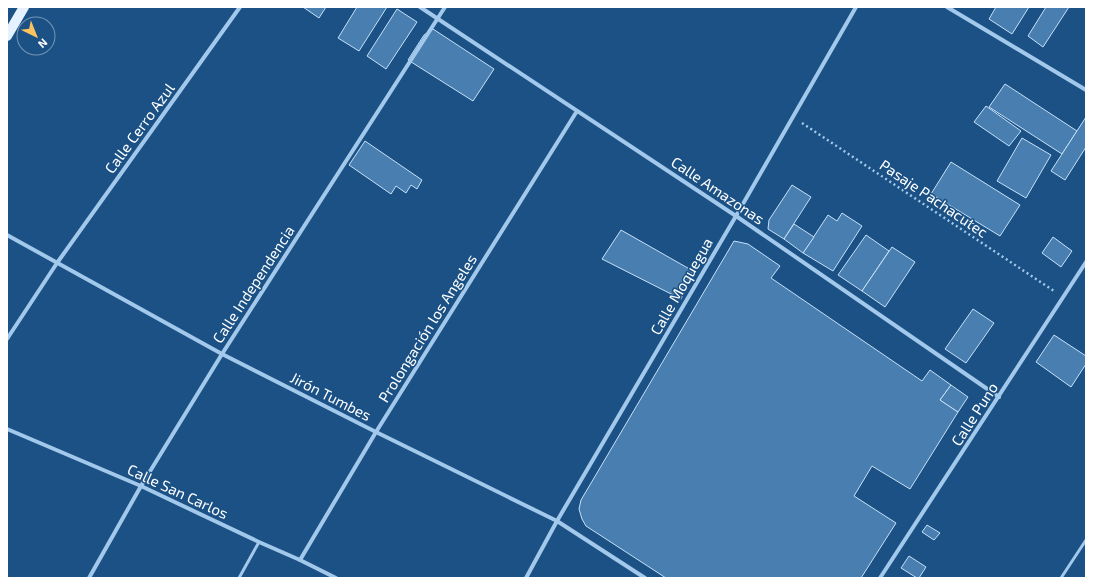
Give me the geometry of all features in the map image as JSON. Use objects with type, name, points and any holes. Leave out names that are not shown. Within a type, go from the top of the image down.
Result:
[{"type":"main road","points":[[7,36],[24,7]]},
{"type":"street","name":"Calle Cerro Azul","points":[[7,339],[57,263],[240,7]]},
{"type":"street","name":"Calle Amazonas","points":[[420,7],[736,216],[999,397]]},
{"type":"street","name":"Calle Independencia","points":[[89,578],[141,486],[222,354],[445,7]]},
{"type":"street","name":"Calle Moquegua","points":[[526,578],[557,521],[736,216],[856,7]]},
{"type":"street","points":[[947,7],[1086,90]]},
{"type":"street","name":"Prolongación los Angeles","points":[[300,560],[376,432],[577,111]]},
{"type":"street","name":"Jirón Tumbes","points":[[7,235],[222,354],[557,521],[645,578]]},
{"type":"street","name":"Calle Puno","points":[[880,578],[1086,262]]},
{"type":"street","name":"Calle San Carlos","points":[[7,429],[141,486],[336,578]]},
{"type":"lane","points":[[1061,578],[1086,540]]},
{"type":"lane","points":[[239,578],[259,542]]},
{"type":"path","name":"Pasaje Pachacutec","points":[[793,118],[1063,297]]},
{"type":"building","points":[[303,7],[326,7],[319,18]]},
{"type":"building","points":[[357,7],[387,7],[359,51],[338,38]]},
{"type":"building","points":[[996,7],[1029,7],[1012,34],[989,19]]},
{"type":"building","points":[[1046,7],[1069,7],[1043,47],[1028,36]]},
{"type":"building","points":[[397,9],[417,22],[386,69],[367,56]]},
{"type":"building","points":[[433,29],[494,69],[473,101],[408,60],[424,35]]},
{"type":"building","points":[[1005,84],[1077,131],[1062,154],[989,107]]},
{"type":"building","points":[[986,106],[1021,131],[1009,146],[974,122]]},
{"type":"building","points":[[1086,117],[1086,147],[1065,180],[1051,171]]},
{"type":"building","points":[[1022,138],[1051,155],[1026,198],[997,181]]},
{"type":"building","points":[[365,141],[422,180],[417,189],[411,185],[406,193],[396,186],[391,194],[349,165]]},
{"type":"building","points":[[951,162],[1020,205],[1000,236],[931,194]]},
{"type":"building","points":[[792,185],[811,197],[784,239],[768,229],[769,220]]},
{"type":"building","points":[[842,213],[862,226],[833,271],[803,253],[828,215],[837,221]]},
{"type":"building","points":[[794,224],[814,237],[803,253],[784,239]]},
{"type":"building","points":[[621,230],[693,271],[681,299],[602,259]]},
{"type":"building","points":[[866,235],[889,251],[862,291],[838,275]]},
{"type":"building","points":[[1053,237],[1072,251],[1061,267],[1042,253]]},
{"type":"building","points":[[734,241],[748,244],[780,266],[771,278],[922,381],[930,370],[951,385],[940,400],[958,412],[910,489],[872,466],[854,496],[896,523],[861,578],[666,578],[586,526],[582,519],[579,509],[581,500]]},
{"type":"building","points":[[892,247],[915,262],[885,307],[862,291]]},
{"type":"building","points":[[973,309],[994,323],[966,363],[945,349]]},
{"type":"building","points":[[1054,335],[1086,356],[1086,364],[1071,387],[1036,362]]},
{"type":"building","points":[[951,385],[968,397],[958,412],[940,400]]},
{"type":"building","points":[[927,525],[940,533],[934,540],[922,532]]},
{"type":"building","points":[[909,556],[926,567],[919,578],[901,568]]}]
